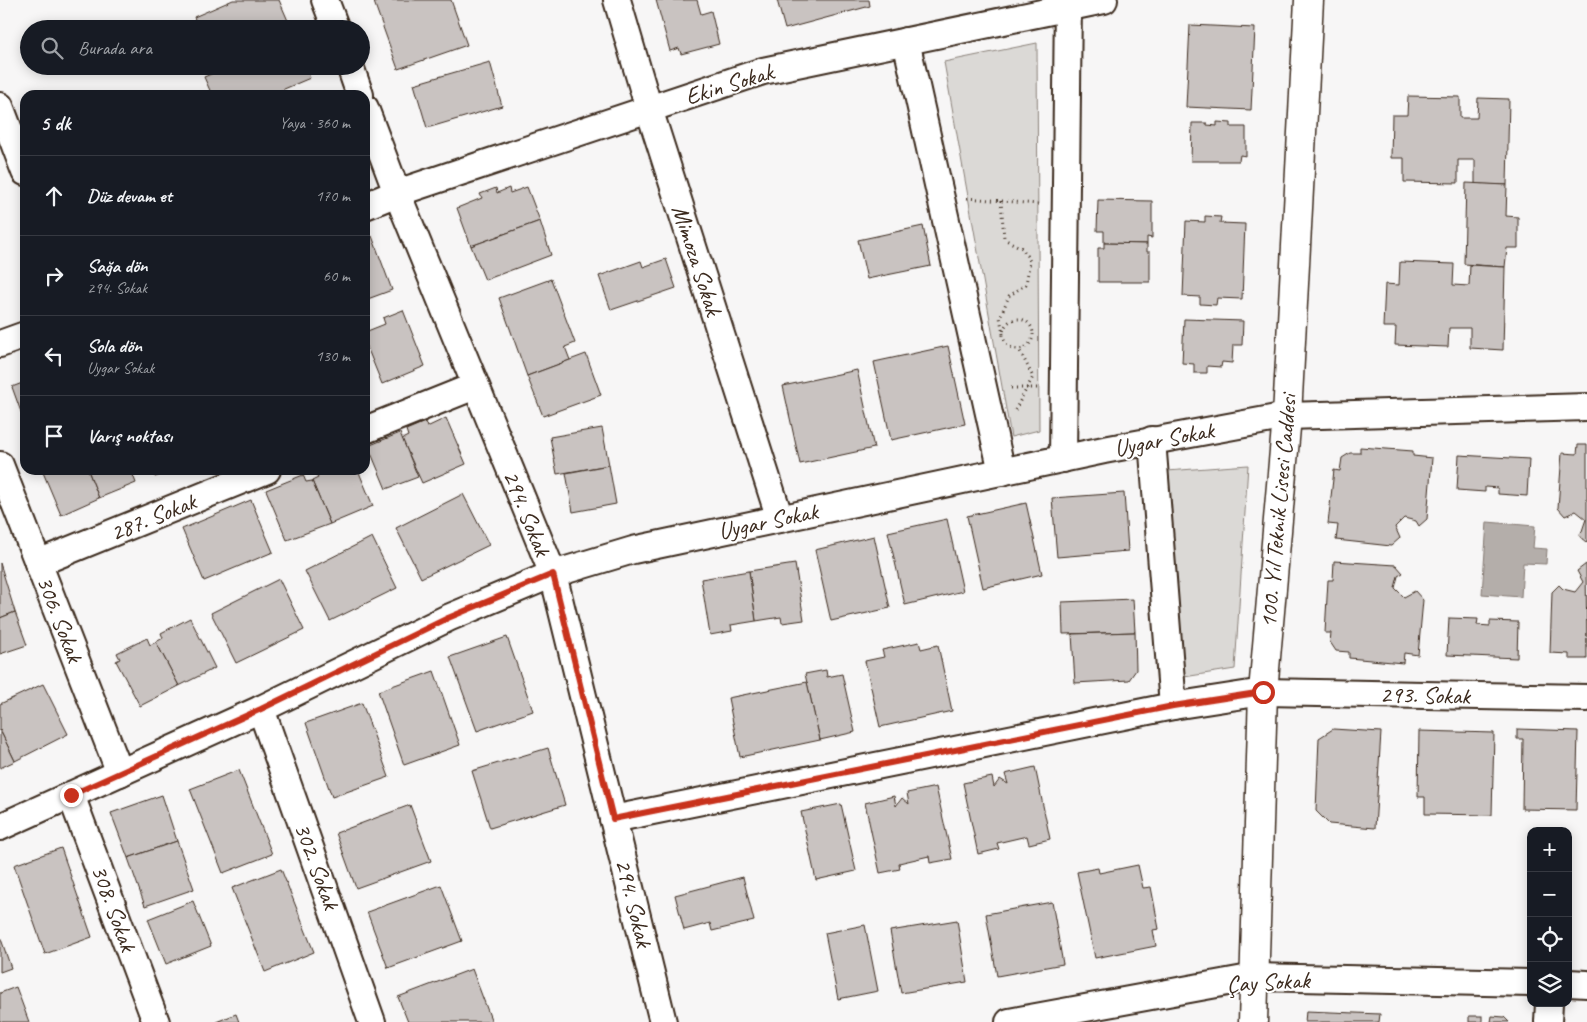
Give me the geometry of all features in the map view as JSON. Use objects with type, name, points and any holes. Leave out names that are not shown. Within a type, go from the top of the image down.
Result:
[{"type":"main road","name":"100. Yıl Teknik Lisesi Caddesi","points":[[1253,1022],[1263,692],[1287,416],[1309,0]]},
{"type":"street","points":[[325,0],[333,20]]},
{"type":"street","name":"Mimoza Sokak","points":[[616,0],[780,519]]},
{"type":"street","name":"Ekin Sokak","points":[[370,204],[763,72],[1068,4],[1104,0]]},
{"type":"street","points":[[1063,459],[1068,4]]},
{"type":"street","points":[[906,41],[1002,472]]},
{"type":"street","points":[[353,75],[358,90]]},
{"type":"street","points":[[0,106],[20,159]]},
{"type":"street","name":"294. Sokak","points":[[370,121],[397,194],[553,574],[663,1022]]},
{"type":"street","points":[[0,344],[20,337]]},
{"type":"street","points":[[370,428],[475,386]]},
{"type":"street","name":"Uygar Sokak","points":[[0,827],[261,709],[448,618],[553,574],[633,550],[1152,440],[1287,416],[1587,407]]},
{"type":"street","points":[[1152,440],[1173,706]]},
{"type":"street","name":"306. Sokak","points":[[0,465],[120,773]]},
{"type":"street","name":"287. Sokak","points":[[38,563],[255,475]]},
{"type":"street","name":"293. Sokak","points":[[613,819],[1173,706],[1263,692],[1587,698]]},
{"type":"street","name":"302. Sokak","points":[[261,709],[372,1022]]},
{"type":"street","name":"308. Sokak","points":[[71,795],[156,1022]]},
{"type":"street","name":"Çay Sokak","points":[[1009,1022],[1255,978],[1527,983]]},
{"type":"street","points":[[1572,983],[1587,984]]},
{"type":"street","points":[[1548,1022],[1549,1007]]},
{"type":"path","points":[[941,198],[968,198],[1038,204]]},
{"type":"path","points":[[1001,201],[1004,239],[1022,248],[1030,261],[1026,284],[1009,296],[1000,317],[1002,334],[1009,346],[1019,349],[1031,342],[1032,332],[1028,323],[1020,319],[1010,321],[1002,334]]},
{"type":"path","points":[[1013,415],[1033,377],[1019,349]]},
{"type":"path","points":[[983,389],[1002,387],[1026,389],[1064,386]]},
{"type":"shaded area","points":[[1037,43],[1039,430],[1011,437],[944,62]]},
{"type":"shaded area","points":[[1248,465],[1235,669],[1184,677],[1167,471]]},
{"type":"shaded area","points":[[1487,522],[1535,526],[1533,548],[1547,549],[1546,564],[1523,563],[1521,597],[1482,594]]},
{"type":"building","points":[[233,0],[279,0],[288,20],[195,20],[194,17]]},
{"type":"building","points":[[379,0],[451,0],[467,45],[398,69],[374,2]]},
{"type":"building","points":[[656,0],[697,0],[701,14],[711,11],[719,44],[681,54],[679,48],[670,51]]},
{"type":"building","points":[[777,0],[869,0],[870,6],[785,29]]},
{"type":"building","points":[[1190,25],[1255,28],[1251,110],[1186,107]]},
{"type":"building","points":[[490,62],[502,106],[427,128],[414,84]]},
{"type":"building","points":[[209,75],[309,75],[310,78],[282,90],[210,90],[204,77]]},
{"type":"building","points":[[1408,96],[1460,97],[1460,118],[1477,118],[1478,98],[1509,99],[1507,185],[1475,184],[1475,160],[1458,160],[1458,183],[1404,182],[1404,158],[1391,158],[1392,115],[1407,115]]},
{"type":"building","points":[[1217,122],[1231,123],[1231,127],[1246,127],[1246,156],[1240,155],[1239,161],[1191,161],[1192,123],[1207,123],[1207,125],[1217,126]]},
{"type":"building","points":[[1466,183],[1507,185],[1506,216],[1518,217],[1518,248],[1507,248],[1505,267],[1464,264]]},
{"type":"building","points":[[527,187],[540,221],[471,246],[457,208],[482,198],[480,194],[496,188],[497,193],[509,188],[510,193]]},
{"type":"building","points":[[1098,200],[1152,201],[1152,238],[1147,237],[1147,244],[1104,243],[1104,231],[1097,231]]},
{"type":"building","points":[[1205,216],[1221,217],[1220,223],[1245,224],[1242,299],[1217,298],[1216,305],[1200,304],[1200,297],[1183,296],[1186,221],[1205,222]]},
{"type":"building","points":[[540,221],[551,255],[485,280],[471,246]]},
{"type":"building","points":[[923,226],[931,266],[867,279],[858,240]]},
{"type":"building","points":[[372,236],[392,290],[370,298],[370,237]]},
{"type":"building","points":[[1104,243],[1147,244],[1147,252],[1150,252],[1150,282],[1098,282],[1098,248],[1104,248]]},
{"type":"building","points":[[666,259],[676,288],[611,310],[599,276],[641,261],[643,267]]},
{"type":"building","points":[[1400,262],[1454,264],[1453,285],[1469,286],[1470,265],[1505,267],[1503,350],[1470,348],[1470,328],[1449,328],[1448,347],[1395,345],[1396,327],[1383,327],[1385,284],[1399,285]]},
{"type":"building","points":[[551,279],[575,343],[565,347],[570,360],[527,376],[499,298]]},
{"type":"building","points":[[403,310],[425,366],[382,384],[370,354],[370,330],[385,324],[383,318]]},
{"type":"building","points":[[1184,319],[1243,321],[1242,345],[1233,345],[1232,363],[1222,362],[1221,367],[1207,366],[1207,373],[1194,373],[1194,364],[1182,363]]},
{"type":"building","points":[[948,346],[965,424],[891,440],[874,362]]},
{"type":"building","points":[[586,354],[601,395],[543,416],[527,376]]},
{"type":"building","points":[[857,370],[874,448],[800,464],[783,386]]},
{"type":"building","points":[[20,384],[20,409],[12,387]]},
{"type":"building","points":[[446,418],[466,464],[422,483],[402,439],[408,436],[406,430],[425,422],[427,427]]},
{"type":"building","points":[[602,428],[609,465],[557,474],[550,437]]},
{"type":"building","points":[[400,433],[418,477],[386,489],[370,451],[370,445]]},
{"type":"building","points":[[1578,445],[1587,445],[1587,543],[1578,535],[1582,531],[1586,519],[1576,511],[1565,516],[1558,508],[1562,453],[1577,454]]},
{"type":"building","points":[[1360,447],[1413,451],[1413,456],[1432,458],[1427,519],[1419,526],[1416,521],[1404,518],[1395,527],[1400,538],[1391,546],[1336,540],[1338,525],[1328,524],[1334,470],[1340,471],[1342,458],[1350,453],[1360,453]]},
{"type":"building","points":[[1459,455],[1529,459],[1527,496],[1498,494],[1498,488],[1485,487],[1485,492],[1457,490]]},
{"type":"building","points":[[609,465],[616,504],[573,512],[566,473]]},
{"type":"building","points":[[44,475],[90,475],[99,498],[61,515]]},
{"type":"building","points":[[90,475],[133,475],[136,483],[99,498]]},
{"type":"building","points":[[303,475],[306,482],[312,481],[330,524],[287,540],[266,490]]},
{"type":"building","points":[[316,475],[360,475],[373,506],[330,524],[312,481],[318,478]]},
{"type":"building","points":[[1124,493],[1128,551],[1057,557],[1052,498]]},
{"type":"building","points":[[463,494],[489,545],[421,578],[396,528]]},
{"type":"building","points":[[251,500],[273,552],[204,581],[182,529]]},
{"type":"building","points":[[1026,503],[1042,574],[983,588],[967,516]]},
{"type":"building","points":[[947,519],[963,591],[905,605],[888,532]]},
{"type":"building","points":[[874,536],[890,608],[831,621],[815,550]]},
{"type":"building","points":[[372,537],[397,588],[330,621],[305,571]]},
{"type":"building","points":[[1334,561],[1396,565],[1403,573],[1398,576],[1395,588],[1404,597],[1415,591],[1423,600],[1418,655],[1404,653],[1403,663],[1349,658],[1349,652],[1336,651],[1330,642],[1331,633],[1325,633],[1328,580],[1333,580]]},
{"type":"building","points":[[0,563],[15,612],[0,618]]},
{"type":"building","points":[[795,564],[804,620],[782,623],[781,617],[756,621],[749,571]]},
{"type":"building","points":[[1586,564],[1587,659],[1569,659],[1569,654],[1550,653],[1552,592],[1559,585],[1563,589],[1575,592],[1583,582],[1577,571]]},
{"type":"building","points":[[749,571],[756,621],[731,625],[732,631],[710,635],[701,579]]},
{"type":"building","points":[[279,579],[304,630],[236,663],[211,613]]},
{"type":"building","points":[[1133,599],[1135,632],[1063,634],[1062,602]]},
{"type":"building","points":[[15,612],[27,645],[0,654],[0,618]]},
{"type":"building","points":[[190,618],[215,668],[179,686],[156,642],[163,638],[161,633]]},
{"type":"building","points":[[1449,618],[1478,619],[1477,625],[1490,626],[1490,621],[1518,622],[1517,658],[1447,655]]},
{"type":"building","points":[[1135,632],[1136,670],[1129,680],[1075,683],[1072,634]]},
{"type":"building","points":[[507,637],[533,711],[477,731],[450,657]]},
{"type":"building","points":[[147,638],[150,645],[156,642],[179,686],[140,706],[116,661],[120,659],[117,653]]},
{"type":"building","points":[[919,642],[921,649],[938,645],[952,711],[880,727],[865,661],[884,657],[882,650]]},
{"type":"building","points":[[826,670],[827,677],[842,674],[855,732],[820,740],[805,674]]},
{"type":"building","points":[[434,671],[460,745],[404,765],[378,691]]},
{"type":"building","points":[[807,682],[820,740],[740,757],[728,698]]},
{"type":"building","points":[[43,684],[68,734],[15,761],[0,730],[0,704]]},
{"type":"building","points":[[362,703],[389,777],[332,797],[306,723]]},
{"type":"building","points":[[1333,729],[1381,732],[1375,828],[1329,824],[1316,811],[1319,738]]},
{"type":"building","points":[[1517,729],[1578,731],[1576,810],[1522,809],[1523,739],[1517,739]]},
{"type":"building","points":[[0,730],[15,761],[0,768]]},
{"type":"building","points":[[1419,731],[1494,733],[1492,815],[1425,814],[1425,797],[1418,797]]},
{"type":"building","points":[[548,748],[565,805],[490,828],[472,771]]},
{"type":"building","points":[[1035,767],[1050,839],[1029,844],[1027,836],[997,843],[999,849],[978,854],[963,783],[992,777],[994,787],[1000,779],[1008,784],[1005,774]]},
{"type":"building","points":[[239,770],[272,854],[223,873],[190,789]]},
{"type":"building","points":[[936,787],[952,859],[930,863],[929,856],[899,863],[900,869],[880,873],[865,803],[894,796],[896,806],[902,798],[909,804],[907,793]]},
{"type":"building","points":[[162,795],[177,841],[128,858],[111,813]]},
{"type":"building","points":[[841,804],[856,871],[816,880],[801,812]]},
{"type":"building","points":[[410,805],[431,861],[356,888],[336,833]]},
{"type":"building","points":[[177,841],[194,889],[145,906],[128,858]]},
{"type":"building","points":[[61,848],[92,937],[45,954],[14,865]]},
{"type":"building","points":[[1138,865],[1143,888],[1151,887],[1159,929],[1153,930],[1156,946],[1095,958],[1077,872],[1098,868],[1099,873]]},
{"type":"building","points":[[281,869],[314,952],[265,972],[232,888]]},
{"type":"building","points":[[743,877],[754,921],[712,931],[710,923],[684,930],[675,895]]},
{"type":"building","points":[[441,885],[462,941],[388,968],[367,912]]},
{"type":"building","points":[[193,901],[211,946],[166,964],[148,919]]},
{"type":"building","points":[[1052,902],[1063,964],[997,976],[986,914]]},
{"type":"building","points":[[957,920],[967,982],[901,993],[890,931]]},
{"type":"building","points":[[865,925],[878,991],[838,999],[825,933]]},
{"type":"building","points":[[0,936],[11,968],[0,972]]},
{"type":"building","points":[[472,969],[492,1022],[408,1022],[398,997]]},
{"type":"building","points":[[16,987],[29,1022],[0,1022],[0,993]]},
{"type":"building","points":[[1306,1011],[1380,1014],[1379,1022],[1305,1022]]},
{"type":"building","points":[[236,1014],[239,1022],[216,1022]]},
{"type":"building","points":[[1469,1016],[1482,1016],[1482,1022],[1469,1022]]},
{"type":"building","points":[[1492,1016],[1504,1017],[1509,1022],[1491,1022]]},
{"type":"route","points":[[71,795],[261,709],[448,618],[553,574],[613,819],[1173,706],[1263,692]]}]
